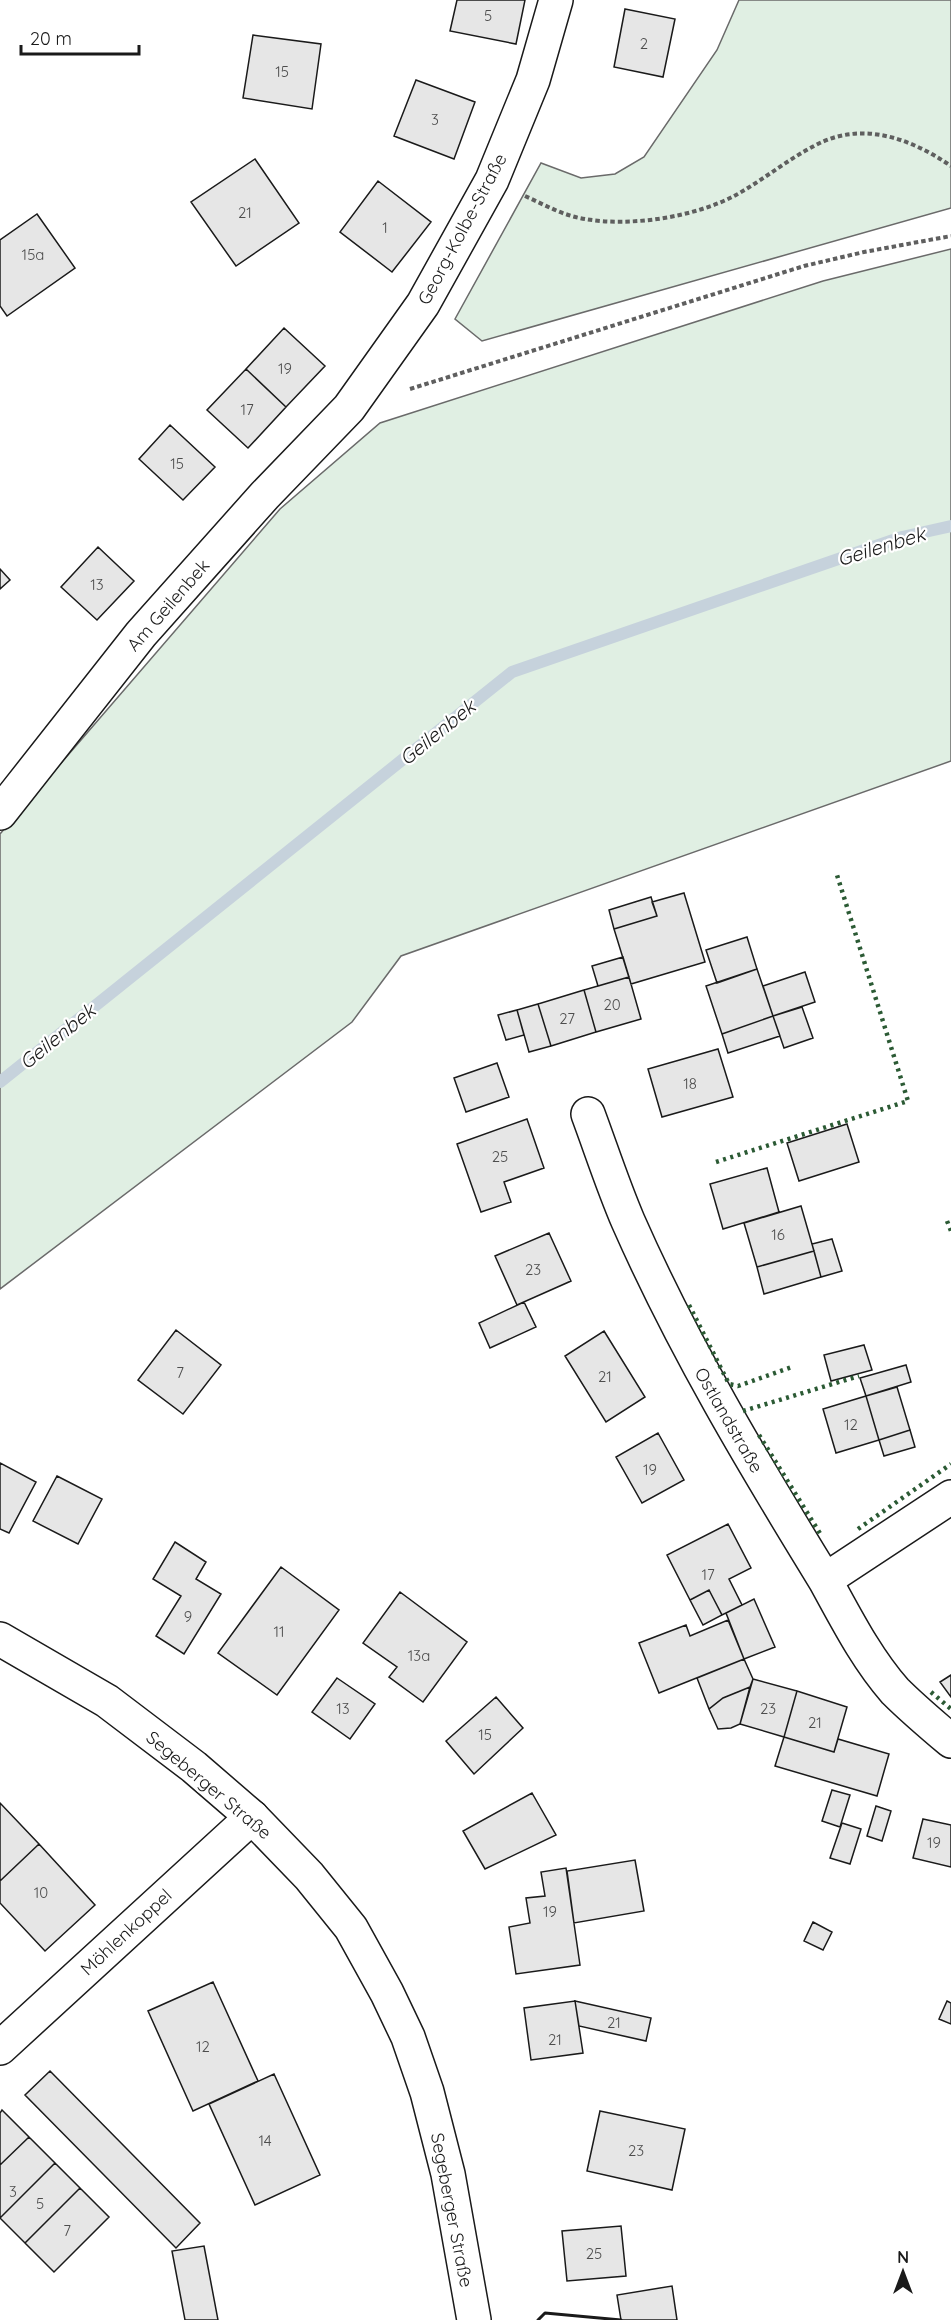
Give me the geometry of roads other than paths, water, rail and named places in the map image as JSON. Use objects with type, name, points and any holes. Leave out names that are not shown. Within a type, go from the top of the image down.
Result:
[{"type":"street","name":"Georg-Kolbe-Straße","points":[[349,408],[423,304],[492,180],[533,80],[556,0]]},
{"type":"street","name":"Am Geilenbek","points":[[0,813],[141,634],[265,495],[349,408]]},
{"type":"street","name":"Ostlandstraße","points":[[588,1114],[627,1219],[703,1375],[762,1478],[873,1663],[894,1689],[951,1741]]},
{"type":"street","points":[[825,1580],[951,1497]]},
{"type":"street","name":"Segeberger Straße","points":[[0,1639],[107,1701],[194,1767],[252,1817],[309,1876],[351,1928],[408,2037],[427,2092],[448,2174],[474,2320]]},
{"type":"street","name":"Möhlenkoppel","points":[[0,2048],[252,1817]]},
{"type":"waterway","name":"Geilenbek","points":[[0,1082],[512,672],[902,537],[951,526]]}]
